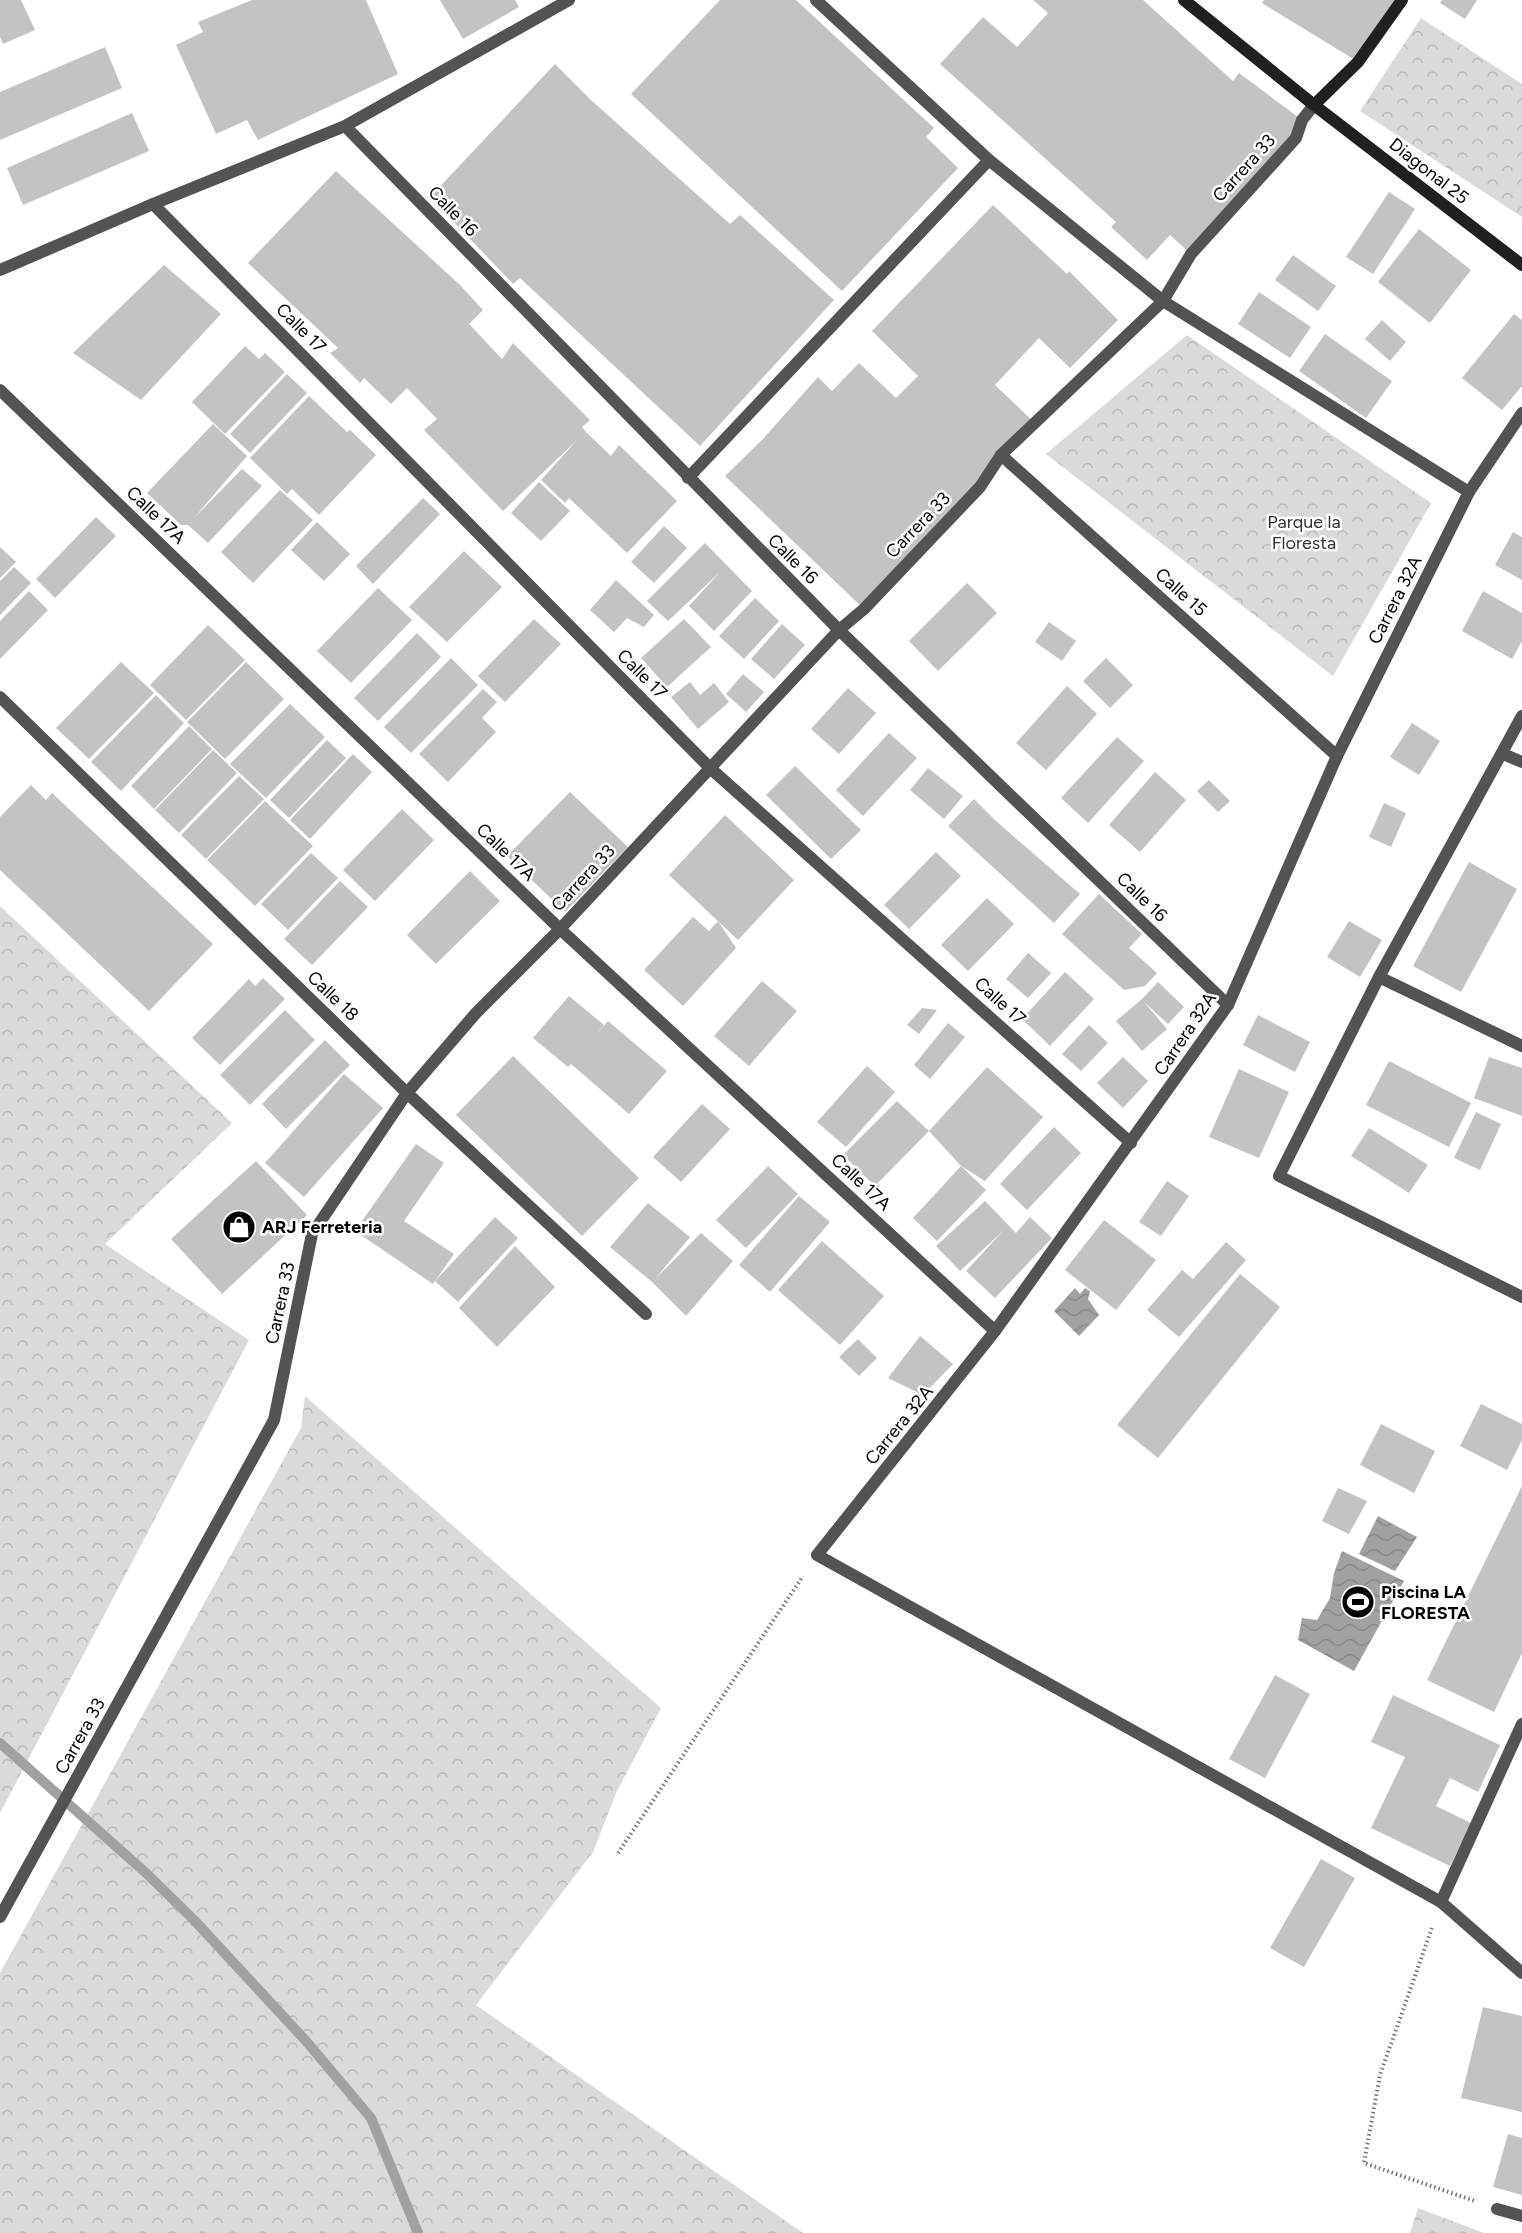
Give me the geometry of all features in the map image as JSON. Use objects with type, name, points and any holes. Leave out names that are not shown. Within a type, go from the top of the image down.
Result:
[{"type":"main road","name":"Diagonal 25","points":[[1184,0],[1314,105],[1522,265]]},
{"type":"main road","name":"Carrera 33","points":[[1314,105],[1358,62],[1402,0]]},
{"type":"street","points":[[0,270],[153,204],[345,126],[569,0]]},
{"type":"street","points":[[816,0],[989,160],[1163,301],[1469,492]]},
{"type":"street","name":"Carrera 33","points":[[0,1917],[274,1420],[312,1234],[406,1093],[476,1013],[560,929],[839,630],[864,609],[980,488],[1001,455],[1163,301],[1191,254],[1296,138],[1302,120],[1314,105]]},
{"type":"street","name":"Calle 16","points":[[345,126],[839,630],[1228,1005]]},
{"type":"street","points":[[688,478],[989,160]]},
{"type":"street","name":"Calle 17","points":[[153,204],[710,768],[1131,1143]]},
{"type":"street","name":"Calle 17A","points":[[0,390],[560,929],[995,1331]]},
{"type":"street","name":"Carrera 32A","points":[[817,1555],[995,1331],[1228,1005],[1337,756],[1469,492],[1522,413]]},
{"type":"street","name":"Calle 15","points":[[1001,455],[1337,756]]},
{"type":"street","name":"Calle 18","points":[[0,697],[406,1093],[646,1314]]},
{"type":"street","points":[[1522,716],[1379,977],[1279,1176],[1522,1297]]},
{"type":"street","points":[[1503,754],[1522,762]]},
{"type":"street","points":[[1379,977],[1522,1046]]},
{"type":"street","points":[[817,1555],[1441,1902],[1522,1973]]},
{"type":"street","points":[[1441,1902],[1522,1724]]},
{"type":"street","points":[[1497,2208],[1522,2216]]},
{"type":"path","points":[[618,1853],[817,1555]]},
{"type":"path","points":[[1441,1902],[1380,2074],[1365,2163],[1497,2208]]},
{"type":"green space","points":[[1421,18],[1522,84],[1522,217],[1360,111]]},
{"type":"green space","name":"Parque la Floresta","points":[[1187,335],[1431,503],[1333,676],[1046,454]]},
{"type":"green space","points":[[0,906],[232,1123],[105,1244],[249,1340],[0,1813]]},
{"type":"green space","points":[[305,1396],[661,1708],[617,1791],[593,1852],[476,2005],[803,2233],[0,2233],[0,1973],[301,1428]]},
{"type":"green space","points":[[1418,2208],[1484,2233],[1410,2233]]},
{"type":"water","points":[[1075,1288],[1080,1294],[1085,1288],[1090,1291],[1088,1299],[1099,1315],[1079,1336],[1054,1311]]},
{"type":"water","points":[[1378,1516],[1417,1537],[1395,1571],[1359,1554]]},
{"type":"water","points":[[1342,1551],[1404,1581],[1354,1671],[1298,1640],[1302,1618],[1317,1620],[1330,1598],[1334,1573]]},
{"type":"building","points":[[0,0],[21,0],[35,30],[3,44],[0,37]]},
{"type":"building","points":[[252,0],[366,0],[398,74],[258,140],[247,120],[216,134],[176,45],[203,32],[198,22]]},
{"type":"building","points":[[440,0],[515,0],[519,7],[463,39]]},
{"type":"building","points":[[720,0],[796,0],[934,128],[926,137],[958,168],[842,291],[631,94]]},
{"type":"building","points":[[1033,0],[1143,0],[1233,81],[1239,73],[1302,120],[1296,138],[1191,254],[1170,235],[1147,260],[1111,227],[1116,222],[940,64],[983,17],[1017,47],[1048,13]]},
{"type":"building","points":[[1264,0],[1397,0],[1355,60],[1262,3]]},
{"type":"building","points":[[1442,0],[1477,0],[1465,19],[1440,3]]},
{"type":"building","points":[[105,47],[122,88],[0,140],[0,92]]},
{"type":"building","points":[[555,64],[591,100],[730,224],[740,215],[834,300],[700,446],[520,278],[513,284],[430,197]]},
{"type":"building","points":[[132,113],[149,151],[23,205],[7,168]]},
{"type":"building","points":[[336,171],[460,285],[483,310],[469,324],[502,359],[513,343],[590,420],[582,427],[586,432],[611,456],[619,445],[677,501],[627,553],[569,498],[565,503],[541,480],[577,440],[503,511],[424,430],[437,419],[407,388],[391,404],[364,378],[360,383],[330,353],[338,348],[248,263]]},
{"type":"building","points":[[1389,192],[1415,209],[1373,274],[1346,257]]},
{"type":"building","points":[[993,205],[1067,274],[1069,271],[1118,320],[1070,368],[1039,338],[995,385],[1034,422],[864,609],[725,476],[762,440],[818,377],[832,391],[859,363],[896,398],[918,376],[872,331]]},
{"type":"building","points":[[1419,229],[1471,270],[1430,323],[1378,282]]},
{"type":"building","points":[[1293,255],[1336,286],[1318,311],[1275,280]]},
{"type":"building","points":[[164,265],[221,314],[141,400],[73,353]]},
{"type":"building","points":[[1259,292],[1311,327],[1290,358],[1238,324]]},
{"type":"building","points":[[1514,314],[1522,320],[1522,386],[1502,410],[1462,378]]},
{"type":"building","points":[[1382,320],[1406,342],[1390,361],[1365,339]]},
{"type":"building","points":[[1325,334],[1392,381],[1366,418],[1299,371]]},
{"type":"building","points":[[245,346],[259,359],[265,353],[285,372],[225,434],[192,402]]},
{"type":"building","points":[[287,374],[307,393],[250,453],[230,434]]},
{"type":"building","points":[[309,396],[347,432],[350,430],[376,455],[319,515],[292,489],[287,494],[250,458]]},
{"type":"building","points":[[213,424],[247,456],[194,518],[242,469],[262,486],[208,543],[188,525],[181,525],[147,493]]},
{"type":"building","points":[[539,482],[570,511],[541,541],[511,513]]},
{"type":"building","points":[[280,490],[313,520],[253,583],[221,552]]},
{"type":"building","points":[[423,498],[440,514],[373,584],[356,566]]},
{"type":"building","points":[[96,517],[116,536],[55,598],[36,579]]},
{"type":"building","points":[[317,522],[350,554],[324,581],[291,550]]},
{"type":"building","points":[[664,526],[687,548],[654,583],[631,562]]},
{"type":"building","points":[[1513,532],[1522,537],[1522,580],[1495,565]]},
{"type":"building","points":[[705,543],[752,591],[714,631],[689,606],[720,572],[668,621],[647,601]]},
{"type":"building","points":[[0,547],[16,562],[0,578]]},
{"type":"building","points":[[464,551],[502,587],[447,642],[409,607]]},
{"type":"building","points":[[14,567],[31,583],[0,615],[0,581]]},
{"type":"building","points":[[616,580],[654,615],[644,627],[627,618],[614,632],[590,610]]},
{"type":"building","points":[[967,583],[997,613],[938,671],[909,641]]},
{"type":"building","points":[[378,588],[412,620],[351,683],[317,651]]},
{"type":"building","points":[[29,591],[48,610],[0,659],[0,621]]},
{"type":"building","points":[[1483,591],[1522,613],[1522,641],[1512,659],[1462,631]]},
{"type":"building","points":[[755,598],[779,621],[744,659],[719,636]]},
{"type":"building","points":[[534,619],[561,644],[505,702],[478,676]]},
{"type":"building","points":[[684,619],[711,647],[667,687],[641,658]]},
{"type":"building","points":[[1049,622],[1076,641],[1062,661],[1035,642]]},
{"type":"building","points":[[782,624],[805,645],[774,679],[751,659]]},
{"type":"building","points":[[208,625],[245,660],[186,720],[150,685]]},
{"type":"building","points":[[417,633],[441,657],[378,721],[354,698]]},
{"type":"building","points":[[451,658],[478,685],[411,753],[384,727]]},
{"type":"building","points":[[1106,658],[1133,685],[1110,708],[1083,681]]},
{"type":"building","points":[[121,662],[154,693],[89,759],[56,728]]},
{"type":"building","points":[[246,662],[284,699],[225,759],[187,722]]},
{"type":"building","points":[[743,674],[764,692],[746,712],[726,694]]},
{"type":"building","points":[[690,682],[700,695],[714,683],[729,702],[698,729],[671,697]]},
{"type":"building","points":[[1067,686],[1097,714],[1046,770],[1016,743]]},
{"type":"building","points":[[848,688],[876,713],[839,754],[811,729]]},
{"type":"building","points":[[483,689],[497,702],[482,718],[496,732],[448,782],[419,754]]},
{"type":"building","points":[[156,695],[184,723],[121,791],[91,762]]},
{"type":"building","points":[[290,704],[325,737],[266,798],[230,764]]},
{"type":"building","points":[[1412,723],[1440,741],[1419,775],[1390,757]]},
{"type":"building","points":[[189,726],[212,749],[154,809],[131,786]]},
{"type":"building","points":[[889,733],[917,758],[863,816],[836,790]]},
{"type":"building","points":[[1117,737],[1144,761],[1088,823],[1061,798]]},
{"type":"building","points":[[327,740],[346,758],[289,818],[270,800]]},
{"type":"building","points":[[213,750],[237,773],[179,833],[155,810]]},
{"type":"building","points":[[353,754],[372,772],[310,839],[290,820]]},
{"type":"building","points":[[795,766],[861,830],[831,859],[766,795]]},
{"type":"building","points":[[928,768],[963,796],[944,819],[910,790]]},
{"type":"building","points":[[1155,772],[1186,800],[1140,852],[1109,825]]},
{"type":"building","points":[[239,776],[264,799],[206,859],[181,835]]},
{"type":"building","points":[[1209,780],[1230,801],[1218,812],[1197,791]]},
{"type":"building","points":[[31,785],[46,800],[52,793],[213,944],[149,1011],[0,870],[0,817]]},
{"type":"building","points":[[570,792],[628,847],[565,912],[507,856]]},
{"type":"building","points":[[974,799],[1080,894],[1054,923],[948,826]]},
{"type":"building","points":[[265,801],[313,846],[255,906],[207,860]]},
{"type":"building","points":[[1384,803],[1406,813],[1391,847],[1369,837]]},
{"type":"building","points":[[402,809],[434,840],[375,901],[343,870]]},
{"type":"building","points":[[725,815],[794,880],[738,940],[669,875]]},
{"type":"building","points":[[936,852],[961,876],[909,929],[884,905]]},
{"type":"building","points":[[311,853],[338,878],[288,930],[261,904]]},
{"type":"building","points":[[1469,862],[1517,889],[1461,992],[1413,966]]},
{"type":"building","points":[[470,871],[500,901],[436,964],[407,935]]},
{"type":"building","points":[[340,881],[368,907],[312,965],[284,939]]},
{"type":"building","points":[[1099,894],[1142,934],[1129,948],[1157,973],[1145,986],[1124,990],[1062,934]]},
{"type":"building","points":[[987,898],[1014,924],[968,971],[941,945]]},
{"type":"building","points":[[693,917],[709,931],[718,921],[736,948],[683,1006],[644,970]]},
{"type":"building","points":[[1349,921],[1382,940],[1360,977],[1327,957]]},
{"type":"building","points":[[1028,953],[1051,973],[1028,998],[1006,979]]},
{"type":"building","points":[[1065,972],[1094,999],[1050,1046],[1022,1019]]},
{"type":"building","points":[[263,978],[285,999],[220,1065],[192,1038],[249,979],[255,986]]},
{"type":"building","points":[[762,981],[797,1011],[749,1066],[714,1036]]},
{"type":"building","points":[[1158,982],[1184,1007],[1168,1024],[1144,1002],[1167,1029],[1142,1051],[1116,1021]]},
{"type":"building","points":[[569,996],[604,1025],[593,1038],[608,1021],[667,1071],[629,1114],[571,1064],[568,1067],[533,1038]]},
{"type":"building","points":[[922,1008],[937,1010],[919,1034],[907,1025]]},
{"type":"building","points":[[285,1010],[315,1040],[250,1105],[220,1075]]},
{"type":"building","points":[[1258,1015],[1310,1042],[1295,1072],[1243,1045]]},
{"type":"building","points":[[948,1023],[965,1037],[930,1079],[914,1065]]},
{"type":"building","points":[[1089,1025],[1108,1043],[1081,1071],[1062,1054]]},
{"type":"building","points":[[325,1040],[350,1065],[286,1129],[262,1104]]},
{"type":"building","points":[[513,1056],[639,1178],[582,1236],[456,1115]]},
{"type":"building","points":[[1123,1057],[1148,1081],[1123,1108],[1097,1083]]},
{"type":"building","points":[[1489,1057],[1522,1068],[1522,1116],[1474,1098]]},
{"type":"building","points":[[1389,1061],[1471,1103],[1449,1147],[1366,1105]]},
{"type":"building","points":[[867,1066],[895,1092],[846,1147],[817,1122]]},
{"type":"building","points":[[987,1067],[1043,1117],[985,1181],[961,1166],[929,1131]]},
{"type":"building","points":[[1239,1069],[1289,1092],[1259,1158],[1209,1137]]},
{"type":"building","points":[[344,1074],[383,1108],[304,1197],[265,1163]]},
{"type":"building","points":[[897,1101],[929,1131],[875,1186],[843,1155]]},
{"type":"building","points":[[702,1104],[730,1129],[681,1182],[653,1157]]},
{"type":"building","points":[[1476,1112],[1501,1124],[1480,1170],[1454,1158]]},
{"type":"building","points":[[1054,1127],[1081,1153],[1027,1210],[1000,1184]]},
{"type":"building","points":[[1369,1128],[1428,1165],[1409,1193],[1351,1156]]},
{"type":"building","points":[[416,1144],[444,1163],[404,1221],[454,1254],[433,1284],[355,1231]]},
{"type":"building","name":"ARJ Ferreteria","points":[[256,1161],[307,1215],[222,1294],[171,1239]]},
{"type":"building","points":[[768,1166],[798,1194],[746,1248],[716,1220]]},
{"type":"building","points":[[961,1166],[986,1190],[937,1241],[913,1218]]},
{"type":"building","points":[[1167,1181],[1189,1196],[1161,1236],[1139,1222]]},
{"type":"building","points":[[799,1196],[830,1222],[770,1292],[739,1265]]},
{"type":"building","points":[[985,1201],[1016,1233],[1030,1217],[1052,1238],[995,1298],[966,1271],[1003,1231],[960,1271],[936,1246]]},
{"type":"building","points":[[648,1203],[690,1237],[656,1278],[701,1233],[733,1261],[686,1316],[652,1282],[610,1247]]},
{"type":"building","points":[[495,1217],[518,1238],[458,1302],[435,1281]]},
{"type":"building","points":[[1104,1220],[1156,1260],[1116,1310],[1065,1270]]},
{"type":"building","points":[[822,1241],[884,1296],[840,1345],[778,1290]]},
{"type":"building","points":[[1226,1242],[1246,1260],[1179,1337],[1147,1310],[1182,1270],[1193,1279]]},
{"type":"building","points":[[515,1246],[555,1287],[497,1347],[459,1308]]},
{"type":"building","points":[[1240,1274],[1280,1307],[1158,1458],[1117,1425]]},
{"type":"building","points":[[920,1336],[953,1364],[923,1395],[888,1378]]},
{"type":"building","points":[[858,1339],[877,1358],[859,1376],[839,1357]]},
{"type":"building","points":[[1481,1404],[1522,1424],[1522,1440],[1507,1470],[1460,1446]]},
{"type":"building","points":[[1381,1424],[1435,1451],[1414,1493],[1360,1465]]},
{"type":"building","points":[[1522,1486],[1522,1653],[1494,1712],[1427,1680]]},
{"type":"building","points":[[1338,1488],[1367,1501],[1349,1534],[1322,1521]]},
{"type":"building","points":[[1275,1675],[1310,1694],[1265,1778],[1229,1759]]},
{"type":"building","points":[[1393,1695],[1500,1745],[1478,1792],[1450,1778],[1436,1806],[1471,1823],[1450,1866],[1371,1828],[1405,1757],[1371,1742]]},
{"type":"building","points":[[1321,1859],[1355,1878],[1304,1967],[1270,1948]]},
{"type":"building","points":[[1483,2007],[1522,2016],[1522,2112],[1461,2098]]},
{"type":"building","points":[[1508,2134],[1522,2138],[1522,2195],[1493,2187]]},
{"type":"waterway","points":[[0,1743],[146,1873],[194,1920],[306,2041],[371,2118],[418,2233]]},
{"type":"place","name":"ARJ Ferreteria","points":[[239,1227]]},
{"type":"place","name":"Piscina LA FLORESTA","points":[[1358,1602]]}]
